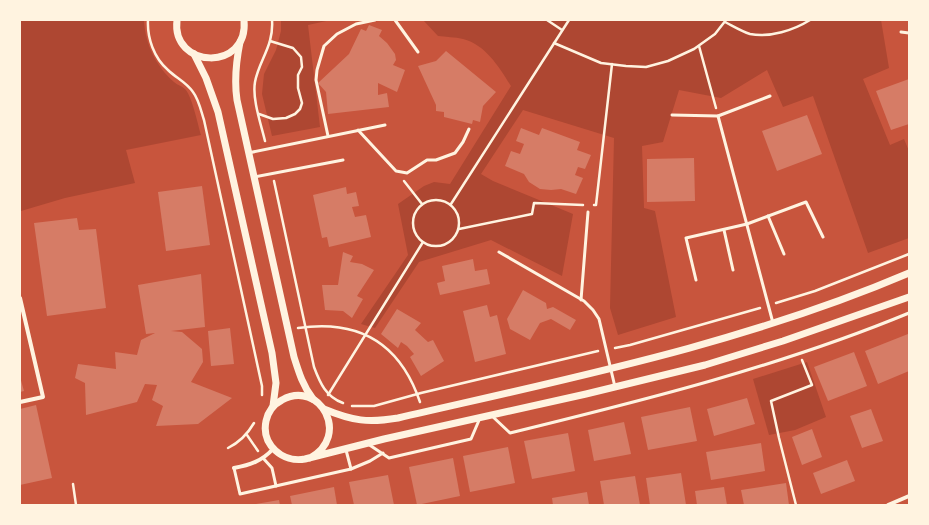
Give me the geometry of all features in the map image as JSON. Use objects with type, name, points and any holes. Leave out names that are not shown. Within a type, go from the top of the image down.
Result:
[{"type":"street","points":[[177,20],[177,28],[181,40],[184,46],[194,54],[206,58],[218,58],[230,52],[240,42]]},
{"type":"street","points":[[244,20],[244,29],[237,56],[235,86],[237,100],[288,329],[301,380],[313,400]]},
{"type":"street","points":[[194,54],[206,78],[218,112],[272,353],[276,383],[273,407],[267,419],[267,439],[273,449],[280,455],[293,460],[310,458],[366,443],[615,387],[691,368],[754,351],[909,297]]},
{"type":"street","points":[[273,407],[281,400],[293,396],[302,396],[313,400],[323,407],[352,419],[367,421],[398,418],[610,369],[710,343],[851,296],[909,274]]},
{"type":"street","points":[[20,298],[43,397],[20,402]]},
{"type":"street","points":[[310,458],[325,446],[330,434],[329,420],[323,407]]},
{"type":"street","points":[[234,468],[250,465],[263,458],[273,449]]},
{"type":"street","points":[[888,505],[909,496]]},
{"type":"lane","points":[[328,136],[316,80],[317,70],[324,46],[337,34],[350,27],[356,24],[375,20]]},
{"type":"lane","points":[[396,20],[418,52]]},
{"type":"lane","points":[[901,32],[909,33]]},
{"type":"lane","points":[[672,115],[718,116],[770,96]]},
{"type":"lane","points":[[718,116],[773,323]]},
{"type":"lane","points":[[248,153],[385,125]]},
{"type":"lane","points":[[358,130],[396,172],[407,173],[427,160],[436,160],[455,153],[463,142],[469,129]]},
{"type":"lane","points":[[254,177],[343,160]]},
{"type":"lane","points":[[696,280],[686,238],[747,224],[806,202],[823,237]]},
{"type":"lane","points":[[581,300],[588,212]]},
{"type":"lane","points":[[768,216],[784,254]]},
{"type":"lane","points":[[724,230],[733,270]]},
{"type":"lane","points":[[499,252],[581,300],[593,310],[599,319],[615,387]]},
{"type":"lane","points":[[491,415],[510,433],[607,410],[707,382],[838,341],[909,314]]},
{"type":"lane","points":[[366,443],[390,458],[472,439],[480,417]]},
{"type":"lane","points":[[346,448],[350,470]]},
{"type":"lane","points":[[234,468],[240,494],[350,470],[383,453]]},
{"type":"lane","points":[[263,458],[272,468],[276,486]]},
{"type":"path","points":[[148,20],[148,30],[151,44],[157,57],[167,70],[188,85],[195,93],[204,120],[262,386],[262,397]]},
{"type":"path","points":[[267,149],[255,99],[254,85],[270,41],[273,28],[272,20]]},
{"type":"path","points":[[547,20],[562,30]]},
{"type":"path","points":[[450,204],[569,20]]},
{"type":"path","points":[[554,43],[601,63],[646,67],[668,61],[699,46],[715,34],[726,21],[740,30],[752,34],[769,34],[785,31],[810,20]]},
{"type":"path","points":[[259,114],[273,119],[286,118],[295,114],[300,109],[302,102],[298,88],[298,75],[302,67],[301,57],[293,48],[270,41]]},
{"type":"path","points":[[699,46],[718,116]]},
{"type":"path","points":[[459,230],[532,214],[534,203],[596,205],[612,64]]},
{"type":"path","points":[[396,172],[422,204]]},
{"type":"path","points":[[272,174],[304,327],[314,367],[320,382],[328,394],[344,403]]},
{"type":"path","points":[[429,201],[443,201],[450,204],[456,210],[459,218],[459,230],[458,234],[453,240],[446,245],[430,246],[422,242],[417,237],[413,223],[414,216],[417,209],[422,204],[429,201]]},
{"type":"path","points":[[323,407],[328,394],[422,242]]},
{"type":"path","points":[[351,406],[374,406],[417,394],[606,349],[630,345],[768,306],[815,291],[909,254]]},
{"type":"path","points":[[288,329],[330,325],[347,328],[365,334],[392,354],[410,377],[423,412]]},
{"type":"path","points":[[796,505],[771,401],[812,385],[800,353]]},
{"type":"path","points":[[228,448],[238,443],[247,435],[256,419]]},
{"type":"path","points":[[247,435],[263,458]]},
{"type":"path","points":[[73,484],[76,505]]},
{"type":"shaded area","points":[[20,20],[144,20],[149,46],[162,69],[175,83],[184,88],[188,93],[201,135],[126,150],[135,183],[65,198],[21,211]]},
{"type":"shaded area","points":[[281,20],[331,20],[308,25],[320,127],[272,136],[262,94],[264,74],[276,50],[281,31]]},
{"type":"shaded area","points":[[423,20],[881,20],[889,68],[863,79],[890,145],[904,139],[909,151],[909,238],[868,253],[813,96],[783,107],[767,70],[721,98],[679,90],[663,142],[642,146],[644,208],[655,211],[676,317],[618,335],[610,308],[614,138],[523,110],[481,174],[493,181],[573,214],[562,276],[491,240],[419,262],[375,328],[361,324],[408,255],[398,204],[424,186],[434,182],[450,184],[511,86],[502,71],[479,46],[463,39],[438,36]]},
{"type":"shaded area","points":[[807,362],[826,417],[795,430],[769,435],[753,379]]},
{"type":"building","points":[[369,25],[382,30],[379,36],[387,43],[395,54],[396,60],[393,65],[405,70],[397,92],[378,83],[378,95],[387,93],[389,107],[328,114],[326,92],[318,83],[349,54],[361,29],[366,31]]},
{"type":"building","points":[[446,51],[496,92],[483,106],[480,122],[473,120],[472,124],[444,117],[444,112],[436,111],[436,105],[418,66],[436,61]]},
{"type":"building","points":[[909,79],[909,124],[891,130],[876,91]]},
{"type":"building","points":[[807,115],[822,154],[777,171],[762,131]]},
{"type":"building","points":[[521,128],[539,135],[542,128],[580,142],[577,150],[591,155],[585,169],[578,167],[575,175],[583,178],[576,194],[561,189],[540,189],[529,182],[524,174],[505,166],[511,151],[520,154],[524,144],[516,141]]},
{"type":"building","points":[[694,158],[695,201],[647,202],[647,159]]},
{"type":"building","points":[[202,186],[210,245],[166,251],[158,192]]},
{"type":"building","points":[[346,187],[347,194],[356,192],[359,206],[352,207],[355,217],[366,215],[371,237],[329,247],[327,237],[322,238],[313,195]]},
{"type":"building","points":[[77,218],[79,230],[96,229],[106,308],[47,316],[34,223]]},
{"type":"building","points":[[343,252],[353,256],[350,262],[362,264],[374,270],[357,296],[363,299],[352,318],[343,311],[325,310],[322,285],[338,285]]},
{"type":"building","points":[[473,259],[475,271],[487,269],[490,284],[440,295],[437,283],[445,281],[442,266]]},
{"type":"building","points":[[201,274],[205,327],[171,331],[182,332],[202,349],[203,362],[191,382],[232,398],[198,424],[156,426],[163,406],[152,400],[157,385],[145,384],[137,402],[86,415],[85,383],[75,378],[78,364],[116,369],[115,352],[137,355],[141,340],[155,333],[146,334],[138,285]]},
{"type":"building","points":[[523,290],[546,303],[547,309],[553,307],[576,320],[570,330],[551,319],[540,323],[530,340],[510,329],[507,319]]},
{"type":"building","points":[[487,305],[490,317],[497,315],[506,354],[475,362],[463,311]]},
{"type":"building","points":[[397,309],[421,323],[415,330],[428,342],[433,340],[444,361],[421,376],[410,357],[414,354],[407,346],[401,342],[398,348],[381,334]]},
{"type":"building","points":[[230,328],[234,364],[211,366],[208,331]]},
{"type":"building","points":[[908,334],[909,371],[878,384],[865,351]]},
{"type":"building","points":[[854,352],[867,386],[828,401],[814,367]]},
{"type":"building","points":[[20,377],[24,391],[20,392]]},
{"type":"building","points":[[747,398],[755,424],[714,436],[707,409]]},
{"type":"building","points":[[36,405],[52,478],[20,485],[20,409]]},
{"type":"building","points":[[690,407],[697,441],[648,450],[641,417]]},
{"type":"building","points":[[871,409],[883,441],[862,448],[850,416]]},
{"type":"building","points":[[624,422],[631,454],[594,461],[588,430]]},
{"type":"building","points":[[812,429],[822,457],[802,465],[792,437]]},
{"type":"building","points":[[568,433],[575,471],[532,479],[524,441]]},
{"type":"building","points":[[761,443],[765,471],[711,480],[706,452]]},
{"type":"building","points":[[508,447],[515,483],[470,492],[463,456]]},
{"type":"building","points":[[453,458],[460,496],[417,505],[409,467]]},
{"type":"building","points":[[847,460],[855,481],[821,494],[813,473]]},
{"type":"building","points":[[681,473],[686,505],[650,505],[646,478]]},
{"type":"building","points":[[388,475],[394,505],[354,505],[349,482]]},
{"type":"building","points":[[635,476],[640,505],[604,505],[600,481]]},
{"type":"building","points":[[786,483],[789,505],[744,505],[741,490]]},
{"type":"building","points":[[334,487],[337,505],[292,505],[290,496]]},
{"type":"building","points":[[724,487],[727,505],[697,505],[695,491]]},
{"type":"building","points":[[587,492],[589,505],[553,505],[552,498]]},
{"type":"building","points":[[279,500],[280,505],[256,505],[256,504]]}]
